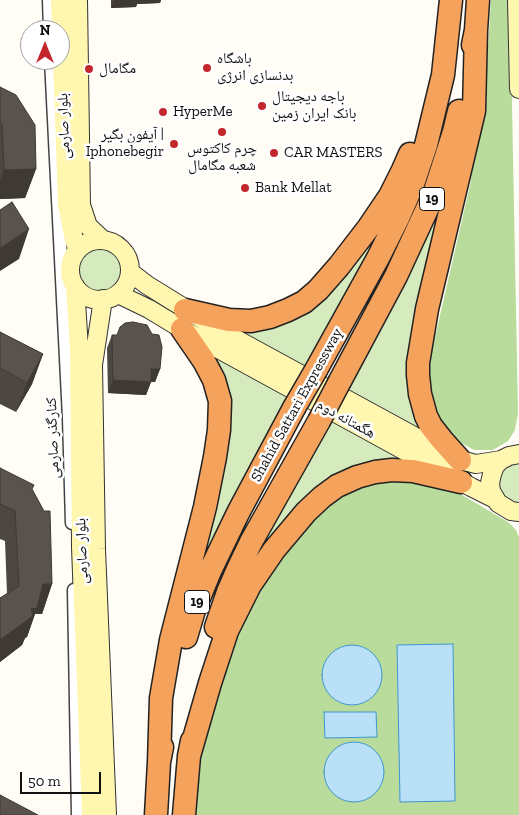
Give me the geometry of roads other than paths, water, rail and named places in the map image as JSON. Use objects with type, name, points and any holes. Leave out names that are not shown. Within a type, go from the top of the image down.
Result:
[{"type":"highway","name":"Shahid Sattari Expressway","points":[[157,805],[159,762],[168,713],[194,610],[210,570],[238,513],[378,258],[410,193],[426,145],[442,75],[451,0]]},
{"type":"highway","name":"Shahid Sattari Expressway","points":[[184,815],[189,756],[206,660],[218,618],[251,542],[320,421],[396,276],[434,194],[454,132],[476,30],[478,0]]},
{"type":"highway","points":[[461,471],[426,416],[420,394],[418,363],[427,309],[474,111],[476,30]]},
{"type":"highway","points":[[159,762],[161,698],[171,640],[205,507],[219,430],[220,401],[214,380],[184,319],[250,321],[270,317],[304,302],[318,290],[369,228],[390,196],[404,170],[442,75]]},
{"type":"highway","points":[[189,756],[227,631],[250,585],[274,550],[306,512],[337,486],[357,476],[392,470],[461,471]]},
{"type":"highway","points":[[146,815],[157,805]]},
{"type":"street","points":[[49,0],[50,20]]},
{"type":"street","name":"بلوار صارمی","points":[[60,0],[67,205],[74,240],[78,250]]},
{"type":"street","name":"بلوار صارمی","points":[[78,0],[81,205],[88,226],[103,240]]},
{"type":"street","points":[[517,0],[519,89]]},
{"type":"street","points":[[52,70],[69,276],[84,295],[96,299],[110,296],[124,288],[130,272],[130,264],[123,250],[117,245],[103,240],[95,240],[88,242],[78,250],[72,259],[69,276]]},
{"type":"street","name":"هگمتانه دوم","points":[[130,272],[184,319]]},
{"type":"street","name":"بلوار صارمی","points":[[69,276],[79,349],[79,452],[91,815]]},
{"type":"street","name":"بلوار صارمی","points":[[107,815],[84,573],[93,365],[110,296]]},
{"type":"street","name":"هگمتانه دوم","points":[[110,296],[184,319],[461,471],[499,503],[511,511],[519,512]]},
{"type":"street","points":[[512,453],[495,466],[490,483],[491,491],[499,503],[519,526]]},
{"type":"street","name":"هگمتانه دوم","points":[[461,471],[476,464],[512,453]]},
{"type":"street","points":[[78,815],[84,573]]},
{"type":"water","points":[[453,644],[455,801],[400,802],[397,645]]},
{"type":"water","points":[[346,645],[358,645],[369,650],[377,658],[382,669],[380,687],[369,700],[358,705],[346,705],[335,700],[327,692],[322,681],[322,669],[327,658],[335,650]]},
{"type":"water","points":[[324,712],[376,712],[377,737],[325,738]]},
{"type":"water","points":[[348,742],[360,742],[371,747],[379,755],[384,766],[382,784],[371,797],[360,802],[348,802],[337,797],[329,789],[324,778],[324,766],[329,755],[337,747]]},
{"type":"place","name":"باشگاه بدنسازی انرژی","points":[[207,68]]},
{"type":"place","name":"مگامال","points":[[89,69]]},
{"type":"place","name":"باجه دیجیتال بانک ایران زمین","points":[[262,106]]},
{"type":"place","name":"HyperMe","points":[[163,112]]},
{"type":"place","name":"چرم کاکتوس شعبه مگامال","points":[[222,132]]},
{"type":"place","name":"آیفون بگیر | Iphonebegir","points":[[174,144]]},
{"type":"place","name":"CAR MASTERS","points":[[274,153]]},
{"type":"place","name":"Bank Mellat","points":[[245,188]]}]
